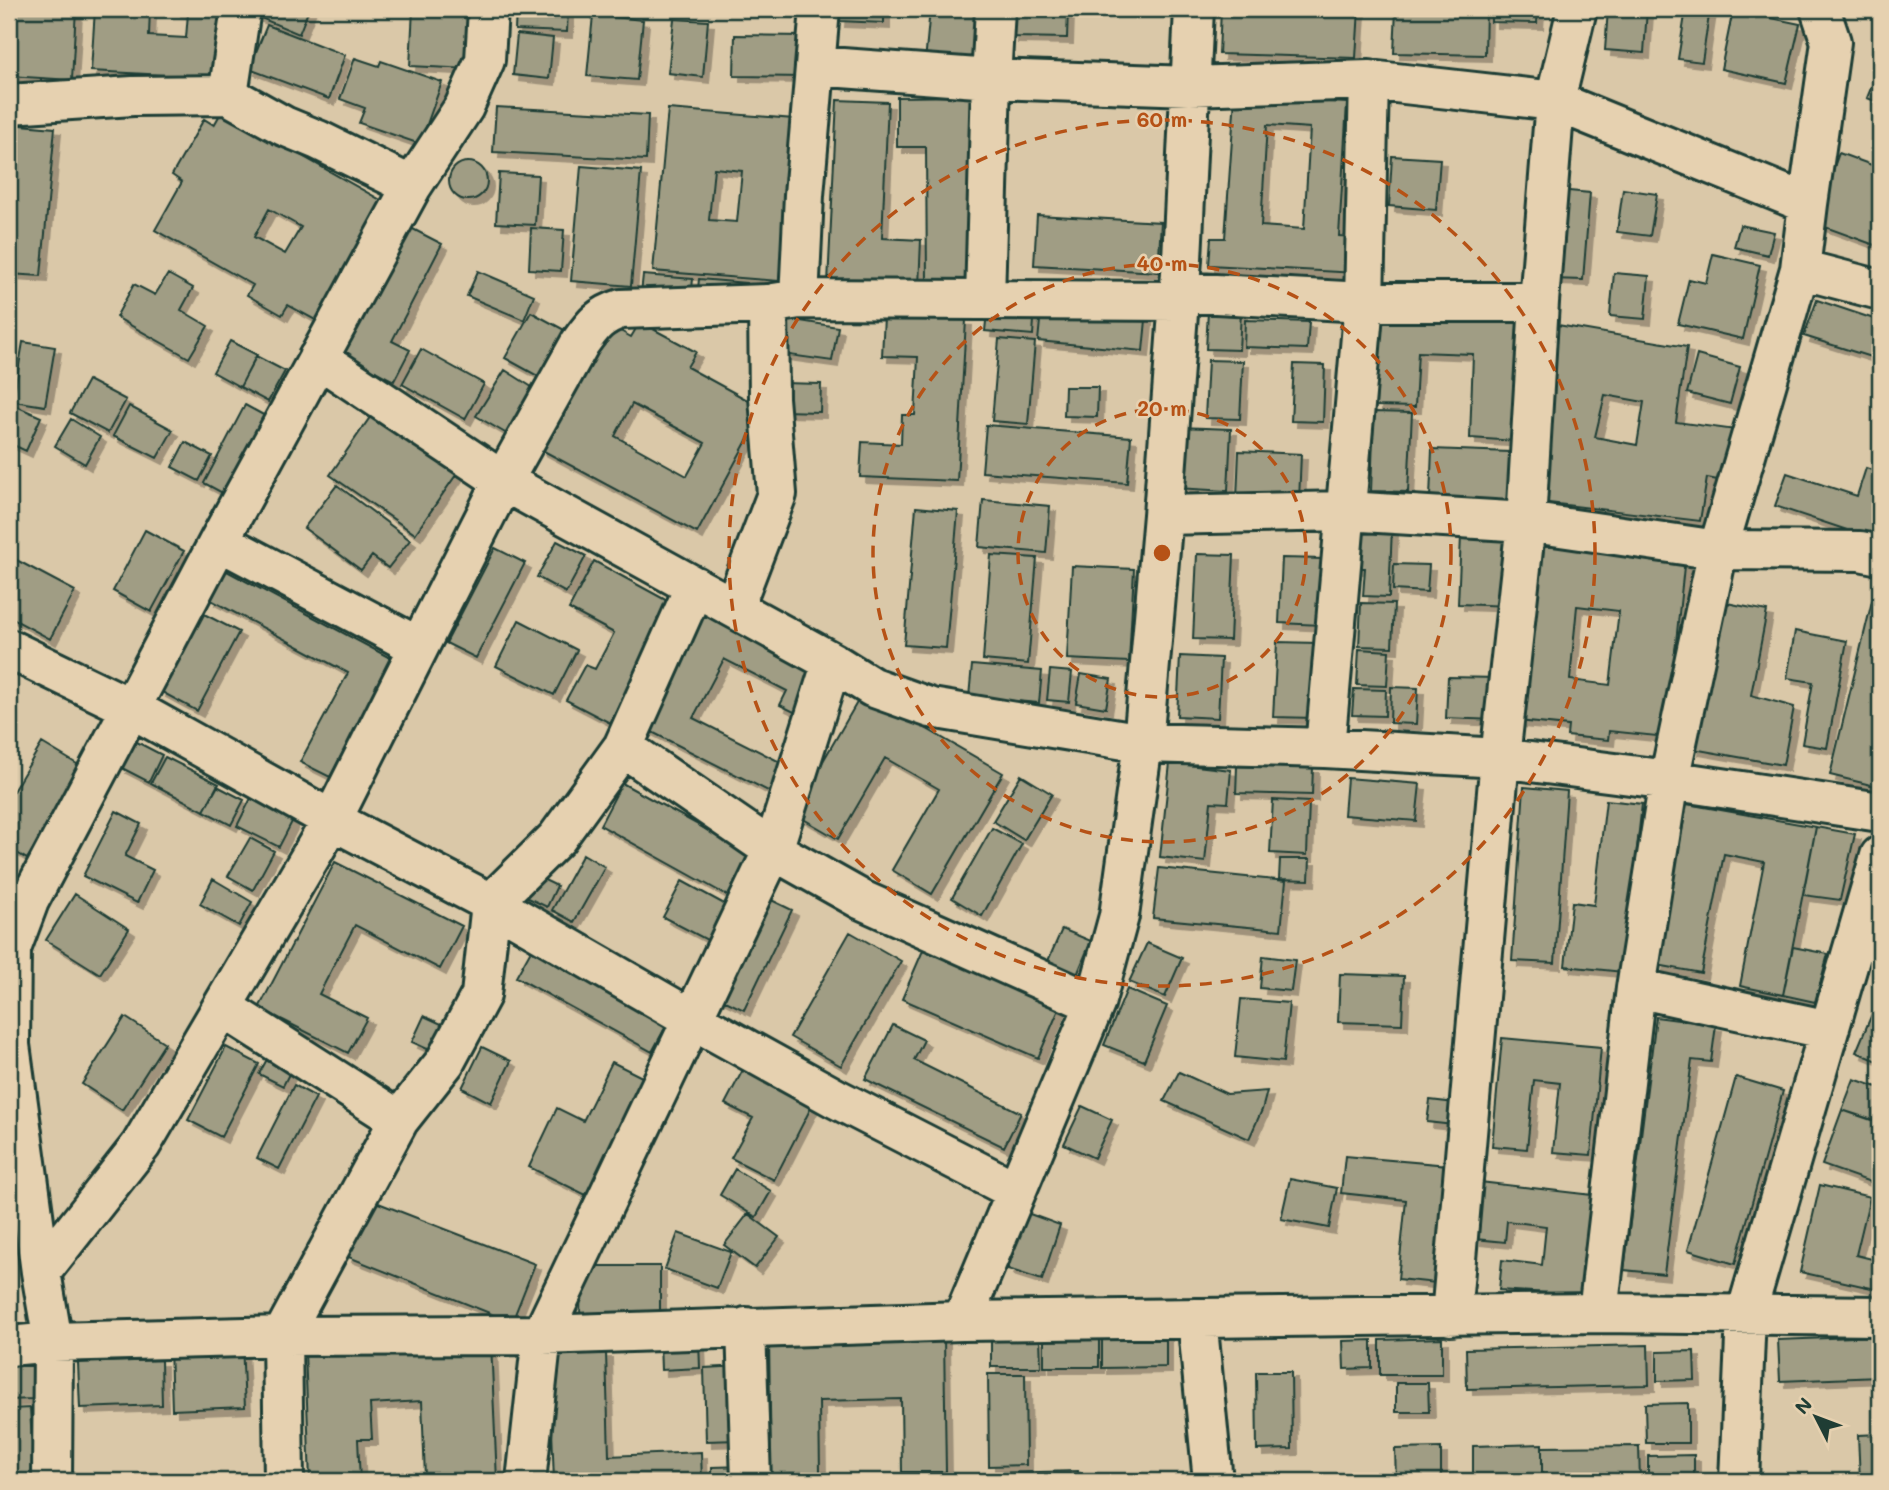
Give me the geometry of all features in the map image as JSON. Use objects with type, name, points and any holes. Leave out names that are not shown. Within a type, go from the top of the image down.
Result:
[{"type":"street","points":[[228,95],[241,9]]},
{"type":"street","points":[[52,1481],[53,1342],[9,1045],[11,949],[29,901],[219,541],[412,186],[464,107],[485,60],[488,9]]},
{"type":"street","points":[[734,607],[777,494],[769,398],[804,195],[820,9]]},
{"type":"street","points":[[985,300],[995,9]]},
{"type":"street","points":[[962,1321],[1095,1004],[1119,916],[1143,743],[1163,515],[1183,246],[1194,9]]},
{"type":"street","points":[[1451,1316],[1500,758],[1526,522],[1539,302],[1555,101],[1577,9]]},
{"type":"street","points":[[1598,1312],[1636,988],[1669,780],[1718,550],[1800,270],[1831,42],[1820,9]]},
{"type":"street","points":[[816,66],[991,79],[1190,86],[1370,80],[1555,101],[1808,204]]},
{"type":"street","points":[[1325,748],[1364,302],[1370,80]]},
{"type":"street","points":[[9,104],[133,96],[228,95],[284,126],[412,186]]},
{"type":"street","points":[[1800,270],[1880,290]]},
{"type":"street","points":[[41,1272],[141,1145],[332,820],[503,481],[580,342],[605,314],[621,309],[784,302],[1179,297],[1364,302],[1539,302]]},
{"type":"street","points":[[318,358],[503,481],[734,607],[872,687],[931,708],[1143,743],[1325,748],[1500,758],[1880,812]]},
{"type":"street","points":[[1163,515],[1346,511],[1526,522],[1718,550],[1860,551],[1880,555]]},
{"type":"street","points":[[219,541],[419,647]]},
{"type":"street","points":[[284,1481],[282,1336],[399,1120],[445,1062],[481,995],[491,903],[557,838],[623,747],[695,586]]},
{"type":"street","points":[[9,649],[131,708],[332,820],[491,903],[835,1098],[1016,1191]]},
{"type":"street","points":[[526,1481],[542,1335],[774,850],[832,662]]},
{"type":"street","points":[[623,747],[774,850],[862,900],[1095,1004]]},
{"type":"street","points":[[1739,1481],[1746,1314],[1880,856]]},
{"type":"street","points":[[1636,988],[1829,1030]]},
{"type":"street","points":[[222,1007],[399,1120]]},
{"type":"street","points":[[9,1346],[53,1342],[282,1336],[542,1335],[962,1321],[1598,1312],[1880,1316]]},
{"type":"street","points":[[1197,1318],[1213,1481]]},
{"type":"street","points":[[746,1327],[751,1481]]},
{"type":"building","points":[[9,9],[76,9],[72,80],[9,76]]},
{"type":"building","points":[[95,9],[150,9],[149,36],[186,38],[188,13],[175,9],[226,9],[222,78],[91,71]]},
{"type":"building","points":[[259,9],[309,9],[299,34],[256,16]]},
{"type":"building","points":[[413,9],[473,9],[470,69],[410,66]]},
{"type":"building","points":[[516,9],[568,9],[567,32],[515,30]]},
{"type":"building","points":[[749,9],[807,9],[806,13]]},
{"type":"building","points":[[840,9],[884,9],[884,23],[839,21]]},
{"type":"building","points":[[930,9],[983,9],[977,66],[925,62]]},
{"type":"building","points":[[1013,9],[1068,9],[1067,38],[1012,37]]},
{"type":"building","points":[[1221,9],[1359,9],[1356,58],[1219,54]]},
{"type":"building","points":[[1396,9],[1486,9],[1485,55],[1394,53]]},
{"type":"building","points":[[1491,9],[1538,9],[1537,23],[1491,22]]},
{"type":"building","points":[[1608,9],[1647,9],[1644,53],[1605,50]]},
{"type":"building","points":[[1686,9],[1710,9],[1702,62],[1678,59]]},
{"type":"building","points":[[1733,10],[1800,24],[1786,83],[1721,69]]},
{"type":"building","points":[[593,15],[643,20],[637,80],[587,76]]},
{"type":"building","points":[[674,19],[708,21],[703,77],[668,73]]},
{"type":"building","points":[[267,25],[345,55],[329,99],[249,69]]},
{"type":"building","points":[[517,34],[553,38],[549,79],[513,75]]},
{"type":"building","points":[[735,35],[806,36],[805,77],[734,76]]},
{"type":"building","points":[[355,58],[379,66],[381,61],[442,82],[420,144],[359,123],[365,108],[340,99]]},
{"type":"building","points":[[1880,66],[1880,103],[1867,98]]},
{"type":"building","points":[[975,96],[976,283],[927,284],[926,147],[897,147],[897,97]]},
{"type":"building","points":[[1235,97],[1347,103],[1339,236],[1359,237],[1357,273],[1209,265],[1211,238],[1225,238]],"holes":[[[1267,125],[1310,128],[1304,229],[1261,226]]]},
{"type":"building","points":[[837,100],[888,102],[882,238],[921,240],[919,287],[828,283]]},
{"type":"building","points":[[496,107],[648,115],[646,160],[493,152]]},
{"type":"building","points":[[668,109],[794,119],[779,281],[653,271]],"holes":[[[714,168],[742,171],[737,222],[709,220]]]},
{"type":"building","points":[[222,111],[384,202],[317,321],[288,305],[282,315],[247,295],[253,285],[155,230],[182,182],[172,175],[204,119],[214,125]],"holes":[[[269,209],[301,227],[285,254],[254,237]]]},
{"type":"building","points":[[9,124],[55,128],[41,276],[9,274]]},
{"type":"building","points":[[1880,140],[1880,164],[1873,162]]},
{"type":"building","points":[[1839,153],[1880,168],[1880,247],[1814,223]]},
{"type":"building","points":[[1392,156],[1440,159],[1436,210],[1389,206]]},
{"type":"building","points":[[468,162],[481,168],[487,181],[481,194],[468,200],[455,194],[449,181],[455,168]]},
{"type":"building","points":[[581,166],[641,171],[631,286],[571,281]]},
{"type":"building","points":[[499,173],[538,175],[535,225],[496,223]]},
{"type":"building","points":[[1623,189],[1657,194],[1650,236],[1617,232]]},
{"type":"building","points":[[1558,190],[1590,193],[1583,280],[1551,279]]},
{"type":"building","points":[[1037,215],[1161,222],[1158,272],[1034,265]]},
{"type":"building","points":[[1740,225],[1774,232],[1768,255],[1734,247]]},
{"type":"building","points":[[409,227],[442,244],[392,341],[410,350],[394,381],[342,354]]},
{"type":"building","points":[[531,228],[564,230],[561,271],[529,269]]},
{"type":"building","points":[[1713,254],[1760,265],[1743,339],[1678,324],[1689,279],[1706,283]]},
{"type":"building","points":[[478,271],[534,295],[524,320],[467,296]]},
{"type":"building","points":[[1614,273],[1649,276],[1645,319],[1610,316]]},
{"type":"building","points":[[168,274],[193,288],[181,310],[208,326],[189,358],[116,317],[134,284],[155,295]]},
{"type":"building","points":[[643,275],[693,279],[691,298],[641,293]]},
{"type":"building","points":[[699,279],[746,283],[744,302],[697,298]]},
{"type":"building","points":[[1817,300],[1880,321],[1880,350],[1877,359],[1804,336]]},
{"type":"building","points":[[1042,301],[1147,310],[1143,351],[1038,341]]},
{"type":"building","points":[[988,302],[1035,306],[1033,335],[985,331]]},
{"type":"building","points":[[1380,305],[1522,311],[1516,441],[1470,438],[1473,354],[1418,352],[1415,407],[1376,406]]},
{"type":"building","points":[[1208,311],[1241,312],[1239,350],[1206,349]]},
{"type":"building","points":[[531,312],[568,332],[543,379],[505,358]]},
{"type":"building","points":[[884,316],[966,320],[957,481],[860,477],[862,442],[901,444],[902,415],[915,415],[918,357],[882,356]]},
{"type":"building","points":[[788,319],[838,327],[832,361],[782,354]]},
{"type":"building","points":[[1245,320],[1309,322],[1307,349],[1244,347]]},
{"type":"building","points":[[640,322],[696,352],[687,367],[764,409],[697,533],[540,449],[608,324],[631,337]],"holes":[[[632,404],[705,443],[687,476],[615,436]]]},
{"type":"building","points":[[1552,324],[1687,347],[1676,422],[1736,430],[1728,482],[1707,478],[1700,521],[1532,501],[1553,397],[1539,394]],"holes":[[[1605,395],[1644,402],[1637,445],[1595,437]]]},
{"type":"building","points":[[999,339],[1035,342],[1028,424],[992,421]]},
{"type":"building","points":[[230,341],[257,355],[240,387],[213,372]]},
{"type":"building","points":[[23,342],[55,347],[45,406],[13,401]]},
{"type":"building","points":[[421,349],[484,384],[465,419],[402,384]]},
{"type":"building","points":[[1697,355],[1740,367],[1730,404],[1687,393]]},
{"type":"building","points":[[256,356],[285,371],[268,402],[240,387]]},
{"type":"building","points":[[1208,360],[1243,361],[1240,419],[1205,418]]},
{"type":"building","points":[[1294,364],[1325,365],[1323,422],[1291,421]]},
{"type":"building","points":[[505,370],[535,389],[507,434],[476,416]]},
{"type":"building","points":[[88,380],[126,400],[108,433],[70,413]]},
{"type":"building","points":[[783,383],[821,384],[820,412],[782,411]]},
{"type":"building","points":[[1065,387],[1098,387],[1097,417],[1064,416]]},
{"type":"building","points":[[9,403],[41,417],[26,451],[9,443]]},
{"type":"building","points":[[245,405],[269,418],[228,496],[204,483]]},
{"type":"building","points":[[129,406],[173,430],[157,458],[113,436]]},
{"type":"building","points":[[1374,412],[1412,413],[1408,492],[1371,491]]},
{"type":"building","points":[[373,413],[458,472],[415,534],[330,475]]},
{"type":"building","points":[[71,419],[100,437],[85,464],[55,446]]},
{"type":"building","points":[[986,425],[1131,437],[1127,483],[982,472]]},
{"type":"building","points":[[1178,427],[1231,429],[1228,491],[1176,488]]},
{"type":"building","points":[[185,442],[212,456],[199,481],[172,467]]},
{"type":"building","points":[[1432,449],[1510,452],[1508,501],[1430,498]]},
{"type":"building","points":[[1239,451],[1301,454],[1299,501],[1237,499]]},
{"type":"building","points":[[1866,468],[1880,473],[1880,541],[1775,506],[1787,473],[1857,496]]},
{"type":"building","points":[[337,485],[410,540],[388,568],[372,556],[361,570],[304,528]]},
{"type":"building","points":[[983,500],[1050,506],[1046,553],[979,547]]},
{"type":"building","points":[[916,507],[958,511],[946,648],[904,645]]},
{"type":"building","points":[[1357,527],[1392,528],[1389,597],[1363,596],[1365,568],[1355,568]]},
{"type":"building","points":[[145,530],[184,551],[151,612],[113,591]]},
{"type":"building","points":[[1461,536],[1512,538],[1510,606],[1458,604]]},
{"type":"building","points":[[557,541],[586,556],[566,593],[537,577]]},
{"type":"building","points":[[1538,541],[1685,557],[1666,737],[1609,731],[1608,740],[1567,736],[1568,726],[1518,721]],"holes":[[[1577,606],[1619,611],[1610,685],[1570,680]]]},
{"type":"building","points":[[495,548],[525,563],[476,658],[446,643]]},
{"type":"building","points":[[1197,554],[1234,555],[1230,640],[1193,639]]},
{"type":"building","points":[[991,555],[1037,558],[1028,664],[983,660]]},
{"type":"building","points":[[9,556],[75,591],[50,639],[9,617]]},
{"type":"building","points":[[1282,558],[1324,559],[1321,625],[1279,623]]},
{"type":"building","points":[[594,561],[673,604],[610,723],[566,700],[585,665],[595,669],[614,633],[569,609]]},
{"type":"building","points":[[1394,564],[1429,565],[1427,592],[1393,590]]},
{"type":"building","points":[[1072,566],[1134,569],[1129,662],[1067,659]]},
{"type":"building","points":[[225,570],[392,659],[330,777],[300,762],[348,673],[209,599]]},
{"type":"building","points":[[1712,600],[1767,611],[1751,695],[1794,707],[1783,765],[1693,749]]},
{"type":"building","points":[[1872,601],[1880,603],[1879,787],[1830,775]]},
{"type":"building","points":[[1361,603],[1394,604],[1392,647],[1359,646]]},
{"type":"building","points":[[705,611],[822,671],[800,715],[780,705],[787,691],[724,659],[693,718],[784,764],[770,792],[644,728]]},
{"type":"building","points":[[202,613],[239,632],[197,711],[160,691]]},
{"type":"building","points":[[519,620],[577,650],[554,695],[496,666]]},
{"type":"building","points":[[1795,631],[1847,641],[1827,748],[1802,744],[1813,682],[1787,678]]},
{"type":"building","points":[[1277,642],[1318,643],[1315,718],[1273,717]]},
{"type":"building","points":[[1359,649],[1389,651],[1387,686],[1357,685]]},
{"type":"building","points":[[1180,656],[1221,658],[1218,718],[1177,716]]},
{"type":"building","points":[[972,665],[1042,671],[1039,703],[969,697]]},
{"type":"building","points":[[1050,670],[1072,672],[1069,702],[1047,700]]},
{"type":"building","points":[[1081,674],[1111,679],[1106,708],[1076,703]]},
{"type":"building","points":[[1448,677],[1498,678],[1495,720],[1446,718]]},
{"type":"building","points":[[1391,687],[1418,688],[1416,724],[1390,723]]},
{"type":"building","points":[[1354,689],[1386,690],[1385,716],[1352,715]]},
{"type":"building","points":[[863,692],[1003,773],[932,894],[892,870],[939,789],[885,758],[838,839],[793,813]]},
{"type":"building","points":[[133,740],[162,755],[149,782],[120,767]]},
{"type":"building","points":[[42,743],[82,767],[27,859],[9,848],[9,798]]},
{"type":"building","points":[[165,757],[219,784],[204,811],[151,783]]},
{"type":"building","points":[[1170,763],[1231,770],[1228,803],[1211,802],[1205,862],[1160,857]]},
{"type":"building","points":[[1237,766],[1313,767],[1312,795],[1236,793]]},
{"type":"building","points":[[1021,775],[1052,794],[1024,840],[993,821]]},
{"type":"building","points":[[1347,778],[1420,784],[1416,821],[1344,815]]},
{"type":"building","points":[[622,783],[751,854],[728,896],[600,825]]},
{"type":"building","points":[[217,786],[244,800],[231,825],[204,811]]},
{"type":"building","points":[[1524,787],[1567,791],[1555,963],[1512,961]]},
{"type":"building","points":[[254,792],[296,814],[279,847],[237,826]]},
{"type":"building","points":[[1273,800],[1309,802],[1307,855],[1270,853]]},
{"type":"building","points":[[1606,800],[1642,804],[1623,972],[1565,966],[1572,902],[1594,905]]},
{"type":"building","points":[[1687,804],[1816,827],[1783,995],[1740,986],[1764,862],[1724,854],[1701,973],[1657,965]]},
{"type":"building","points":[[116,811],[141,824],[125,856],[153,870],[137,903],[83,876]]},
{"type":"building","points":[[1816,827],[1855,834],[1840,900],[1803,895]]},
{"type":"building","points":[[992,828],[1022,844],[982,916],[952,898]]},
{"type":"building","points":[[250,838],[274,851],[253,890],[228,876]]},
{"type":"building","points":[[583,854],[605,867],[574,922],[552,910]]},
{"type":"building","points":[[1280,859],[1310,859],[1309,880],[1279,879]]},
{"type":"building","points":[[335,862],[462,926],[440,969],[355,925],[319,994],[367,1018],[348,1053],[259,1008]]},
{"type":"building","points":[[1159,868],[1286,881],[1281,930],[1153,918]]},
{"type":"building","points":[[9,870],[17,875],[9,888]]},
{"type":"building","points":[[530,873],[557,886],[547,907],[520,894]]},
{"type":"building","points":[[213,879],[252,902],[239,926],[200,904]]},
{"type":"building","points":[[682,881],[728,906],[709,941],[663,917]]},
{"type":"building","points":[[75,894],[129,929],[100,974],[46,940]]},
{"type":"building","points":[[759,894],[792,910],[744,1010],[711,994]]},
{"type":"building","points":[[1062,929],[1091,941],[1077,975],[1047,963]]},
{"type":"building","points":[[850,932],[901,961],[841,1066],[790,1037]]},
{"type":"building","points":[[536,941],[672,1015],[652,1052],[516,977]]},
{"type":"building","points":[[927,941],[1063,1000],[1038,1058],[902,999]]},
{"type":"building","points":[[1147,943],[1182,958],[1165,997],[1129,982]]},
{"type":"building","points":[[1793,947],[1828,954],[1815,1002],[1783,995]]},
{"type":"building","points":[[1263,956],[1295,960],[1291,991],[1260,988]]},
{"type":"building","points":[[1340,974],[1404,976],[1402,1024],[1338,1022]]},
{"type":"building","points":[[1127,989],[1167,1006],[1144,1061],[1104,1045]]},
{"type":"building","points":[[1880,995],[1880,1062],[1856,1052]]},
{"type":"building","points":[[1241,999],[1289,1003],[1283,1062],[1235,1057]]},
{"type":"building","points":[[424,1016],[448,1027],[436,1053],[412,1042]]},
{"type":"building","points":[[125,1017],[165,1043],[122,1110],[82,1084]]},
{"type":"building","points":[[1656,1017],[1716,1025],[1711,1062],[1692,1060],[1664,1274],[1624,1270]]},
{"type":"building","points":[[893,1025],[924,1040],[914,1060],[1021,1113],[1004,1147],[865,1079]]},
{"type":"building","points":[[1502,1038],[1601,1047],[1591,1155],[1553,1152],[1560,1083],[1534,1080],[1527,1149],[1492,1146]]},
{"type":"building","points":[[226,1047],[259,1064],[221,1137],[188,1120]]},
{"type":"building","points":[[482,1047],[511,1061],[491,1103],[462,1088]]},
{"type":"building","points":[[273,1048],[296,1060],[283,1086],[259,1074]]},
{"type":"building","points":[[612,1062],[650,1081],[594,1199],[529,1167],[557,1108],[583,1121]]},
{"type":"building","points":[[747,1062],[816,1098],[774,1180],[731,1158],[753,1118],[725,1104]]},
{"type":"building","points":[[1179,1072],[1227,1094],[1267,1091],[1249,1139],[1164,1101]]},
{"type":"building","points":[[1736,1077],[1783,1091],[1735,1264],[1688,1250]]},
{"type":"building","points":[[1854,1079],[1880,1088],[1879,1122],[1842,1110]]},
{"type":"building","points":[[294,1085],[316,1097],[279,1169],[257,1158]]},
{"type":"building","points":[[1430,1100],[1455,1103],[1453,1125],[1427,1122]]},
{"type":"building","points":[[1082,1106],[1112,1120],[1094,1158],[1064,1144]]},
{"type":"building","points":[[1842,1110],[1880,1123],[1880,1174],[1876,1184],[1822,1165]]},
{"type":"building","points":[[1345,1156],[1448,1165],[1436,1283],[1398,1279],[1406,1200],[1341,1193]]},
{"type":"building","points":[[735,1169],[771,1191],[756,1217],[720,1195]]},
{"type":"building","points":[[1290,1179],[1337,1188],[1329,1228],[1281,1219]]},
{"type":"building","points":[[1480,1182],[1592,1195],[1581,1295],[1499,1290],[1502,1260],[1542,1265],[1546,1226],[1507,1221],[1505,1242],[1475,1239]]},
{"type":"building","points":[[1820,1185],[1870,1197],[1856,1255],[1880,1261],[1880,1290],[1800,1272]]},
{"type":"building","points":[[368,1199],[535,1264],[512,1322],[346,1256]]},
{"type":"building","points":[[1027,1213],[1060,1225],[1042,1280],[1008,1269]]},
{"type":"building","points":[[748,1214],[779,1237],[755,1268],[724,1245]]},
{"type":"building","points":[[678,1233],[731,1252],[717,1288],[665,1269]]},
{"type":"building","points":[[581,1266],[660,1266],[660,1322],[580,1322]]},
{"type":"building","points":[[1099,1334],[1099,1367],[1044,1367],[1044,1335]]},
{"type":"building","points":[[944,1336],[946,1472],[902,1472],[901,1399],[819,1401],[820,1472],[771,1474],[769,1340]]},
{"type":"building","points":[[1166,1336],[1166,1367],[1102,1368],[1102,1337]]},
{"type":"building","points":[[1880,1336],[1880,1377],[1780,1381],[1778,1340]]},
{"type":"building","points":[[991,1338],[1040,1338],[1041,1367],[991,1367]]},
{"type":"building","points":[[1442,1338],[1442,1375],[1380,1375],[1380,1340]]},
{"type":"building","points":[[699,1340],[700,1368],[661,1370],[660,1342]]},
{"type":"building","points":[[1372,1340],[1372,1368],[1344,1369],[1343,1341]]},
{"type":"building","points":[[491,1342],[497,1481],[388,1481],[425,1478],[422,1401],[370,1404],[372,1439],[358,1439],[360,1481],[310,1481],[305,1351]]},
{"type":"building","points":[[242,1344],[245,1407],[172,1410],[170,1347]]},
{"type":"building","points":[[1648,1345],[1649,1385],[1467,1389],[1466,1349]]},
{"type":"building","points":[[1694,1351],[1695,1380],[1657,1381],[1657,1352]]},
{"type":"building","points":[[606,1352],[609,1456],[701,1452],[702,1481],[554,1481],[549,1354]]},
{"type":"building","points":[[161,1360],[162,1405],[80,1408],[78,1363]]},
{"type":"building","points":[[32,1365],[33,1399],[9,1400],[9,1366]]},
{"type":"building","points":[[742,1366],[739,1440],[706,1441],[704,1368]]},
{"type":"building","points":[[1256,1372],[1291,1372],[1292,1449],[1257,1450]]},
{"type":"building","points":[[988,1374],[1025,1374],[1026,1465],[989,1466]]},
{"type":"building","points":[[1396,1383],[1428,1383],[1429,1412],[1396,1412]]},
{"type":"building","points":[[1688,1403],[1688,1443],[1646,1443],[1645,1404]]},
{"type":"building","points":[[30,1408],[34,1481],[9,1481],[9,1409]]},
{"type":"building","points":[[1880,1434],[1880,1481],[1860,1481],[1858,1435]]},
{"type":"building","points":[[1542,1444],[1542,1481],[1473,1481],[1473,1446]]},
{"type":"building","points":[[1639,1446],[1640,1481],[1542,1481],[1542,1447]]},
{"type":"building","points":[[1441,1448],[1441,1481],[1396,1481],[1395,1449]]},
{"type":"building","points":[[1694,1455],[1694,1481],[1648,1481],[1648,1456]]},
{"type":"building","points":[[746,1466],[746,1481],[712,1481],[712,1467]]},
{"type":"building","points":[[1078,1471],[1078,1481],[998,1481],[998,1473]]}]
